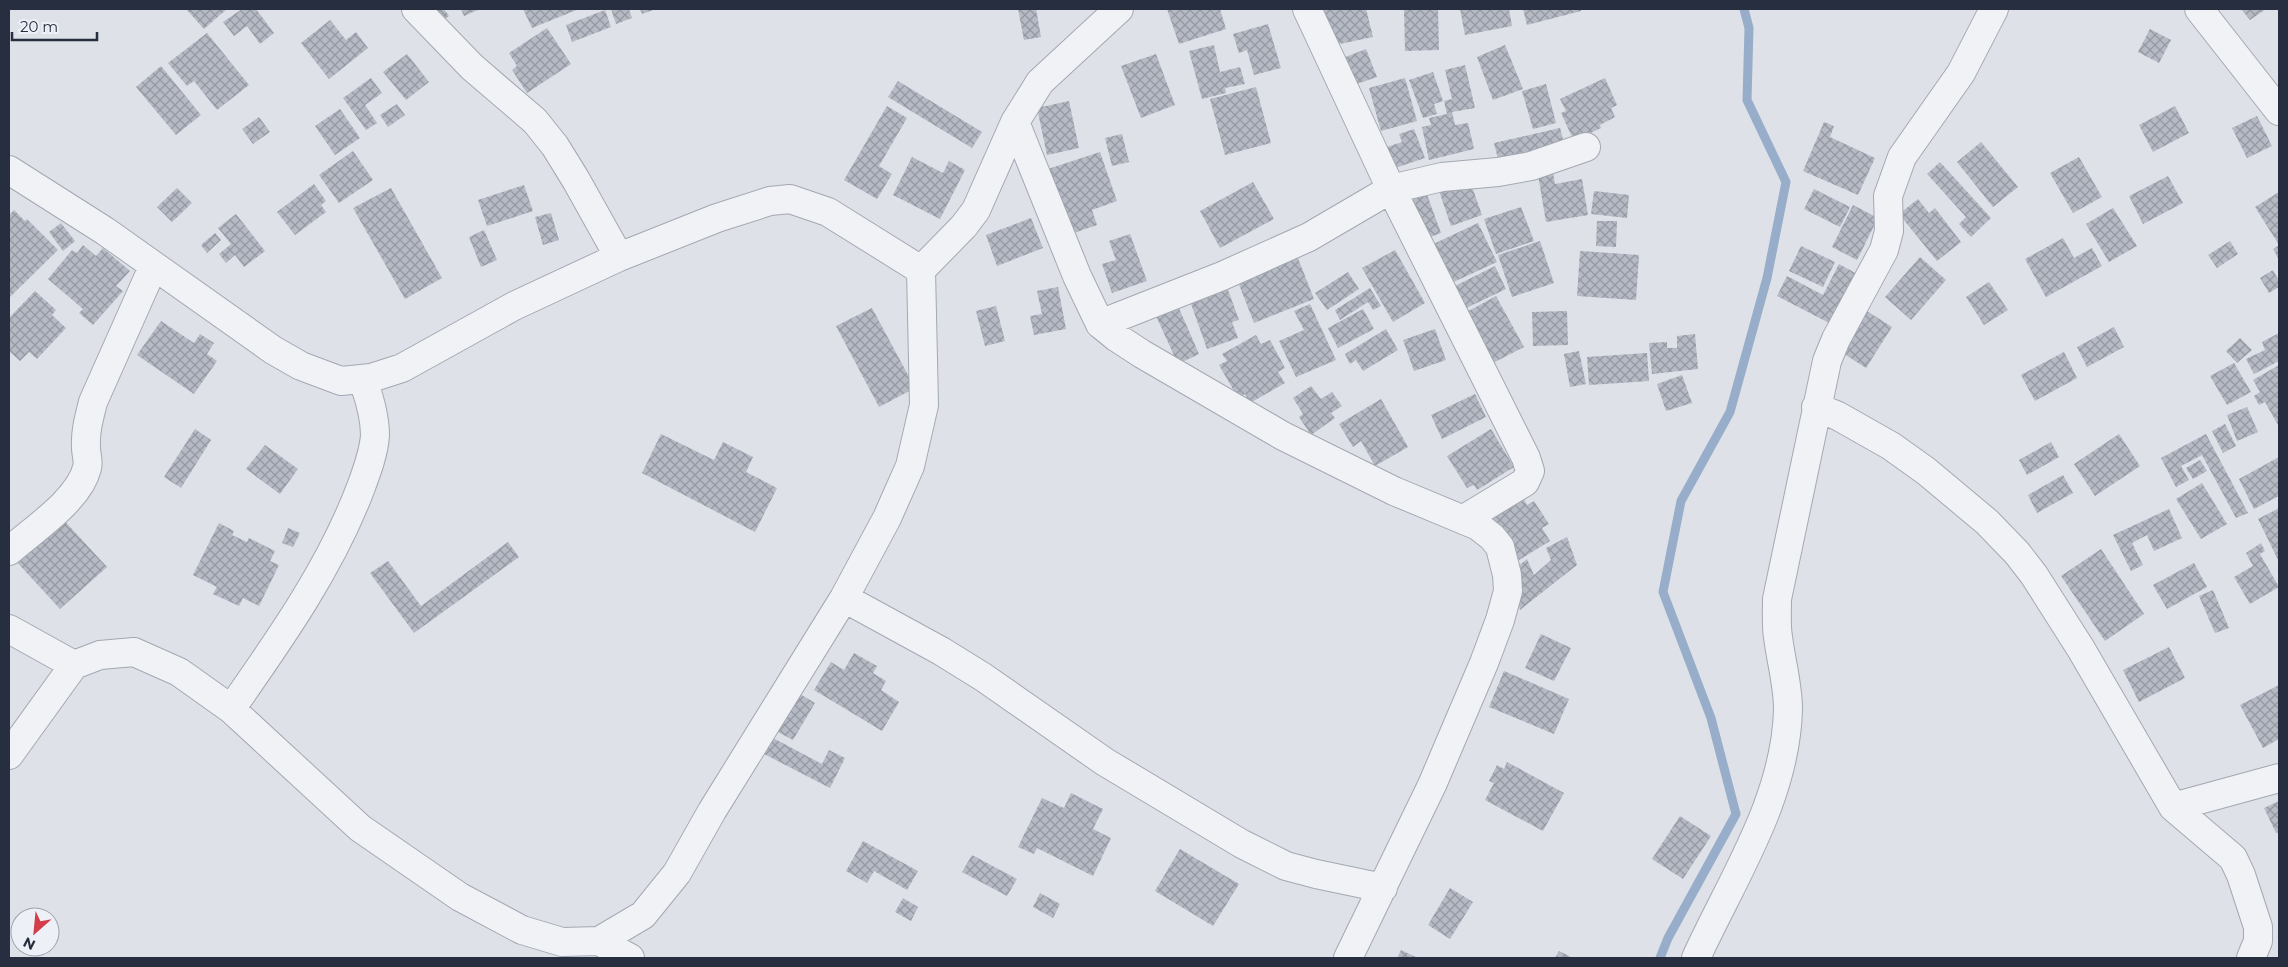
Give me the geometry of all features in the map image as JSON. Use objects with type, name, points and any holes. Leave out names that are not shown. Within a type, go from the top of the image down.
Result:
[{"type":"street","points":[[416,9],[472,67],[535,121],[555,146],[576,180],[619,257]]},
{"type":"street","points":[[9,756],[74,665],[100,655],[134,652],[179,672],[230,709],[360,828],[460,897],[522,930],[562,942],[599,941],[643,915],[677,873],[712,811],[844,598],[887,518],[910,466],[924,405],[921,270],[964,226],[976,210],[1015,122],[1040,82],[1119,9]]},
{"type":"street","points":[[1307,9],[1390,189],[1526,458],[1530,471],[1525,482],[1464,519]]},
{"type":"street","points":[[1696,958],[1748,850],[1778,776],[1784,746],[1788,708],[1777,635],[1778,599],[1827,361],[1836,339],[1884,250],[1889,231],[1888,196],[1902,156],[1961,72],[1994,9]]},
{"type":"street","points":[[2199,9],[2279,111]]},
{"type":"street","points":[[1015,122],[1077,276],[1100,324],[1142,354],[1283,436],[1394,491],[1478,526],[1492,537],[1500,547],[1507,575],[1508,591],[1500,620],[1484,663],[1432,785],[1384,888],[1348,958]]},
{"type":"street","points":[[1100,324],[1214,279],[1309,237],[1390,189],[1442,177],[1498,172],[1531,166],[1586,147]]},
{"type":"street","points":[[9,170],[105,232],[273,350],[301,366],[341,381],[371,378],[402,368],[514,306],[619,257],[717,218],[770,200],[790,199],[828,212],[921,270]]},
{"type":"street","points":[[9,551],[66,502],[82,484],[88,465],[86,449],[87,426],[93,402],[154,267]]},
{"type":"street","points":[[230,709],[309,592],[352,512],[366,472],[375,436],[372,404],[364,383],[371,378]]},
{"type":"street","points":[[1816,407],[1862,429],[1891,446],[1919,466],[1987,522],[2017,553],[2034,575],[2081,649],[2173,807],[2233,858],[2241,875],[2258,927],[2258,941],[2251,958]]},
{"type":"street","points":[[844,598],[941,651],[983,677],[1105,762],[1242,844],[1286,866],[1384,888]]},
{"type":"street","points":[[9,629],[74,665]]},
{"type":"street","points":[[2173,807],[2279,778]]},
{"type":"street","points":[[599,941],[630,958]]},
{"type":"building","points":[[186,9],[227,9],[204,29]]},
{"type":"building","points":[[242,9],[256,9],[274,33],[260,44],[247,26],[234,36],[223,22]]},
{"type":"building","points":[[423,9],[444,9],[449,16],[435,26]]},
{"type":"building","points":[[461,9],[480,9],[464,16]]},
{"type":"building","points":[[523,9],[579,9],[532,28]]},
{"type":"building","points":[[611,9],[629,9],[632,18],[616,24]]},
{"type":"building","points":[[640,9],[656,9],[642,14]]},
{"type":"building","points":[[1018,9],[1036,9],[1041,37],[1024,40]]},
{"type":"building","points":[[1167,9],[1220,9],[1226,29],[1179,44]]},
{"type":"building","points":[[1322,9],[1366,9],[1373,37],[1330,46]]},
{"type":"building","points":[[1404,9],[1438,9],[1439,50],[1405,51]]},
{"type":"building","points":[[1460,9],[1509,9],[1512,26],[1465,35]]},
{"type":"building","points":[[1523,9],[1581,9],[1581,11],[1527,25]]},
{"type":"building","points":[[2241,9],[2266,9],[2250,20]]},
{"type":"building","points":[[605,10],[611,27],[572,42],[566,25]]},
{"type":"building","points":[[330,20],[346,40],[356,32],[368,48],[329,79],[301,43]]},
{"type":"building","points":[[1268,24],[1281,68],[1254,75],[1247,50],[1239,53],[1233,34]]},
{"type":"building","points":[[547,28],[571,64],[527,93],[512,70],[517,66],[509,53]]},
{"type":"building","points":[[2150,29],[2171,40],[2159,63],[2138,52]]},
{"type":"building","points":[[207,33],[249,85],[217,110],[194,81],[187,86],[168,63]]},
{"type":"building","points":[[1214,45],[1220,72],[1240,67],[1245,84],[1225,88],[1226,93],[1202,99],[1189,51]]},
{"type":"building","points":[[1505,45],[1523,89],[1493,100],[1477,57]]},
{"type":"building","points":[[1366,49],[1377,77],[1348,87],[1338,60]]},
{"type":"building","points":[[407,54],[429,82],[406,100],[383,72]]},
{"type":"building","points":[[1156,54],[1175,105],[1141,118],[1121,66]]},
{"type":"building","points":[[1465,65],[1475,108],[1452,112],[1455,125],[1468,123],[1474,149],[1429,160],[1422,127],[1431,125],[1429,118],[1447,114],[1444,101],[1452,99],[1445,70]]},
{"type":"building","points":[[161,66],[201,115],[176,135],[136,87]]},
{"type":"building","points":[[1433,72],[1443,101],[1434,104],[1437,114],[1423,118],[1409,80]]},
{"type":"building","points":[[371,78],[382,93],[365,105],[377,123],[366,130],[343,98]]},
{"type":"building","points":[[1405,78],[1417,121],[1381,131],[1369,88]]},
{"type":"building","points":[[1605,78],[1617,105],[1611,108],[1615,117],[1600,125],[1601,128],[1574,141],[1561,113],[1566,111],[1560,99]]},
{"type":"building","points":[[898,81],[982,132],[972,148],[888,97]]},
{"type":"building","points":[[1546,84],[1556,123],[1533,129],[1522,91]]},
{"type":"building","points":[[1256,87],[1271,143],[1225,155],[1210,99]]},
{"type":"building","points":[[1069,101],[1079,148],[1047,155],[1037,108]]},
{"type":"building","points":[[397,104],[405,115],[388,127],[380,115]]},
{"type":"building","points":[[887,106],[907,118],[879,166],[892,174],[877,199],[844,180]]},
{"type":"building","points":[[2175,106],[2189,133],[2153,152],[2139,125]]},
{"type":"building","points":[[340,109],[360,138],[335,155],[315,126]]},
{"type":"building","points":[[2257,116],[2272,146],[2247,158],[2232,128]]},
{"type":"building","points":[[259,117],[270,132],[253,144],[242,129]]},
{"type":"building","points":[[1824,122],[1834,126],[1830,137],[1875,158],[1858,195],[1803,171]]},
{"type":"building","points":[[1560,128],[1565,147],[1499,163],[1494,143]]},
{"type":"building","points":[[1414,129],[1425,158],[1389,170],[1381,149],[1402,142],[1399,134]]},
{"type":"building","points":[[1122,134],[1129,162],[1112,166],[1105,138]]},
{"type":"building","points":[[1981,142],[2018,187],[1993,207],[1957,162]]},
{"type":"building","points":[[353,151],[373,180],[339,203],[319,175]]},
{"type":"building","points":[[1100,152],[1117,201],[1092,210],[1097,225],[1071,234],[1048,169]]},
{"type":"building","points":[[912,157],[943,173],[949,161],[965,170],[940,219],[893,195]]},
{"type":"building","points":[[2079,157],[2102,197],[2073,213],[2050,173]]},
{"type":"building","points":[[1940,162],[1991,218],[1971,237],[1959,224],[1966,217],[1927,174]]},
{"type":"building","points":[[1552,167],[1555,184],[1582,179],[1588,215],[1546,222],[1537,169]]},
{"type":"building","points":[[2168,176],[2183,203],[2143,224],[2129,196]]},
{"type":"building","points":[[1470,181],[1482,215],[1451,226],[1439,191]]},
{"type":"building","points":[[1253,182],[1274,219],[1220,248],[1200,211]]},
{"type":"building","points":[[314,184],[326,201],[321,205],[326,212],[295,235],[277,212]]},
{"type":"building","points":[[524,185],[533,211],[487,226],[478,200]]},
{"type":"building","points":[[177,188],[192,203],[172,222],[157,207]]},
{"type":"building","points":[[391,188],[442,278],[405,299],[353,208]]},
{"type":"building","points":[[1425,189],[1441,233],[1419,241],[1403,196]]},
{"type":"building","points":[[1814,189],[1850,207],[1840,227],[1804,209]]},
{"type":"building","points":[[1594,191],[1629,195],[1627,218],[1591,214]]},
{"type":"building","points":[[2279,192],[2279,245],[2255,207]]},
{"type":"building","points":[[1918,199],[1929,213],[1935,208],[1961,242],[1937,261],[1899,214]]},
{"type":"building","points":[[1853,205],[1878,218],[1857,260],[1832,247]]},
{"type":"building","points":[[1521,207],[1534,241],[1496,254],[1484,219]]},
{"type":"building","points":[[2113,208],[2137,246],[2109,262],[2086,224]]},
{"type":"building","points":[[14,210],[25,221],[27,219],[58,250],[9,298],[9,215]]},
{"type":"building","points":[[551,213],[559,240],[543,245],[535,217]]},
{"type":"building","points":[[236,214],[265,251],[244,267],[235,255],[226,263],[219,254],[231,244],[218,228]]},
{"type":"building","points":[[1031,218],[1043,248],[997,266],[986,235]]},
{"type":"building","points":[[1597,221],[1617,221],[1616,247],[1596,246]]},
{"type":"building","points":[[61,223],[75,241],[63,251],[49,232]]},
{"type":"building","points":[[1478,223],[1497,262],[1445,286],[1427,247]]},
{"type":"building","points":[[484,230],[497,260],[481,267],[469,237]]},
{"type":"building","points":[[215,233],[221,240],[207,253],[201,245]]},
{"type":"building","points":[[1130,234],[1147,281],[1112,293],[1102,264],[1116,260],[1109,241]]},
{"type":"building","points":[[2063,238],[2074,258],[2092,248],[2102,266],[2046,297],[2025,259]]},
{"type":"building","points":[[1540,241],[1554,283],[1512,297],[1498,255]]},
{"type":"building","points":[[2230,241],[2238,254],[2217,268],[2208,255]]},
{"type":"building","points":[[83,245],[96,256],[103,248],[130,271],[116,286],[123,291],[93,325],[79,313],[83,309],[48,279],[72,250],[77,253]]},
{"type":"building","points":[[2279,245],[2279,260],[2273,249]]},
{"type":"building","points":[[1801,246],[1835,262],[1823,287],[1789,271]]},
{"type":"building","points":[[1395,250],[1425,303],[1393,322],[1362,268]]},
{"type":"building","points":[[1580,251],[1639,255],[1636,300],[1577,296]]},
{"type":"building","points":[[1296,253],[1314,299],[1254,323],[1238,282]]},
{"type":"building","points":[[1920,257],[1946,280],[1911,320],[1885,297]]},
{"type":"building","points":[[1839,264],[1859,275],[1833,325],[1777,296],[1787,276],[1823,295]]},
{"type":"building","points":[[1495,266],[1506,289],[1460,311],[1449,289]]},
{"type":"building","points":[[2273,270],[2279,281],[2279,287],[2269,293],[2260,278]]},
{"type":"building","points":[[1348,272],[1359,289],[1327,310],[1315,293]]},
{"type":"building","points":[[1989,282],[2008,310],[1984,325],[1966,297]]},
{"type":"building","points":[[1058,287],[1066,329],[1034,335],[1030,316],[1042,314],[1037,291]]},
{"type":"building","points":[[1227,287],[1239,320],[1232,322],[1238,338],[1207,349],[1190,301]]},
{"type":"building","points":[[1370,288],[1381,306],[1373,310],[1368,302],[1340,320],[1335,310]]},
{"type":"building","points":[[35,291],[56,310],[52,315],[66,328],[37,359],[29,352],[20,361],[9,351],[9,318]]},
{"type":"building","points":[[1496,296],[1524,347],[1491,364],[1463,314]]},
{"type":"building","points":[[1310,304],[1336,360],[1296,377],[1279,341],[1304,330],[1294,311]]},
{"type":"building","points":[[996,306],[1005,341],[985,346],[976,311]]},
{"type":"building","points":[[1178,306],[1199,354],[1178,364],[1156,316]]},
{"type":"building","points":[[872,308],[915,388],[879,407],[836,326]]},
{"type":"building","points":[[1363,309],[1374,329],[1338,348],[1328,328]]},
{"type":"building","points":[[1567,311],[1568,345],[1533,346],[1532,312]]},
{"type":"building","points":[[1867,311],[1892,327],[1866,368],[1841,352]]},
{"type":"building","points":[[161,321],[194,343],[200,334],[214,343],[207,354],[217,361],[194,394],[137,355]]},
{"type":"building","points":[[2114,327],[2124,347],[2087,367],[2077,347]]},
{"type":"building","points":[[1386,329],[1398,350],[1363,371],[1356,360],[1350,364],[1345,354]]},
{"type":"building","points":[[1435,329],[1446,360],[1414,371],[1403,340]]},
{"type":"building","points":[[2279,333],[2279,361],[2254,374],[2246,359],[2265,350],[2262,342]]},
{"type":"building","points":[[1695,334],[1698,369],[1652,374],[1649,343],[1667,342],[1667,348],[1677,348],[1677,336]]},
{"type":"building","points":[[1256,335],[1261,344],[1270,340],[1285,368],[1278,372],[1285,383],[1250,403],[1245,394],[1238,398],[1219,365],[1227,361],[1222,354]]},
{"type":"building","points":[[2240,338],[2252,350],[2237,363],[2226,351]]},
{"type":"building","points":[[1579,351],[1586,384],[1570,387],[1564,354]]},
{"type":"building","points":[[2064,352],[2077,378],[2035,401],[2021,375]]},
{"type":"building","points":[[1647,353],[1649,381],[1589,385],[1587,357]]},
{"type":"building","points":[[2234,363],[2251,392],[2227,405],[2210,376]]},
{"type":"building","points":[[2279,365],[2279,427],[2265,402],[2259,405],[2254,396],[2260,392],[2253,380]]},
{"type":"building","points":[[1682,375],[1692,403],[1666,411],[1657,384]]},
{"type":"building","points":[[1311,386],[1321,399],[1332,392],[1342,406],[1331,413],[1335,418],[1311,435],[1299,417],[1303,414],[1293,398]]},
{"type":"building","points":[[1475,394],[1486,417],[1442,439],[1431,415]]},
{"type":"building","points":[[1381,399],[1408,447],[1375,466],[1361,441],[1353,447],[1339,424]]},
{"type":"building","points":[[2247,407],[2258,432],[2237,441],[2227,415]]},
{"type":"building","points":[[2225,424],[2236,446],[2223,453],[2212,431]]},
{"type":"building","points":[[195,429],[211,440],[181,488],[164,477]]},
{"type":"building","points":[[1491,429],[1514,467],[1477,490],[1474,485],[1467,488],[1447,456]]},
{"type":"building","points":[[661,434],[714,460],[723,442],[753,457],[746,472],[777,488],[755,532],[642,473]]},
{"type":"building","points":[[2119,434],[2140,466],[2095,496],[2074,464]]},
{"type":"building","points":[[2206,434],[2248,513],[2236,518],[2202,455],[2181,466],[2189,480],[2176,487],[2161,458]]},
{"type":"building","points":[[2051,442],[2059,457],[2027,475],[2019,460]]},
{"type":"building","points":[[265,445],[298,469],[280,494],[246,469]]},
{"type":"building","points":[[2279,457],[2279,496],[2254,509],[2239,479]]},
{"type":"building","points":[[2200,460],[2207,471],[2193,479],[2186,468]]},
{"type":"building","points":[[2063,475],[2073,493],[2037,513],[2028,495]]},
{"type":"building","points":[[2202,483],[2227,524],[2201,539],[2176,499]]},
{"type":"building","points":[[1523,498],[1527,505],[1534,501],[1549,524],[1542,528],[1550,541],[1519,560],[1492,519]]},
{"type":"building","points":[[2279,508],[2279,562],[2258,519]]},
{"type":"building","points":[[2169,509],[2182,538],[2154,551],[2147,535],[2132,543],[2143,565],[2131,571],[2113,535]]},
{"type":"building","points":[[60,516],[107,567],[60,609],[14,559]]},
{"type":"building","points":[[219,523],[234,531],[232,535],[247,542],[249,538],[275,551],[270,561],[279,565],[259,606],[243,598],[239,606],[213,594],[217,587],[193,575]]},
{"type":"building","points":[[288,528],[300,533],[293,547],[282,543]]},
{"type":"building","points":[[1567,537],[1577,565],[1520,610],[1510,573],[1527,559],[1534,575],[1551,560],[1546,548]]},
{"type":"building","points":[[508,542],[519,557],[414,633],[370,573],[388,561],[421,606]]},
{"type":"building","points":[[2261,543],[2265,551],[2260,554],[2279,587],[2250,604],[2234,577],[2253,566],[2246,553]]},
{"type":"building","points":[[2101,549],[2144,614],[2105,641],[2061,576]]},
{"type":"building","points":[[2194,563],[2207,587],[2167,609],[2153,585]]},
{"type":"building","points":[[2213,590],[2229,628],[2215,633],[2199,596]]},
{"type":"building","points":[[1541,634],[1571,648],[1554,681],[1525,668]]},
{"type":"building","points":[[2169,647],[2185,678],[2139,702],[2123,670]]},
{"type":"building","points":[[854,653],[877,666],[873,673],[886,681],[881,690],[899,702],[882,731],[814,690],[831,662],[844,670]]},
{"type":"building","points":[[1504,671],[1569,699],[1554,734],[1489,707]]},
{"type":"building","points":[[2279,685],[2279,739],[2263,748],[2240,705]]},
{"type":"building","points":[[800,694],[815,703],[793,740],[778,732]]},
{"type":"building","points":[[773,738],[822,764],[829,750],[845,758],[830,788],[764,754]]},
{"type":"building","points":[[1507,762],[1564,793],[1543,831],[1485,800],[1494,783],[1489,781],[1497,765],[1504,769]]},
{"type":"building","points":[[1071,793],[1103,809],[1093,829],[1111,838],[1093,876],[1037,848],[1034,854],[1018,847],[1042,798],[1064,808]]},
{"type":"building","points":[[2279,801],[2279,832],[2276,833],[2264,808]]},
{"type":"building","points":[[1680,816],[1711,836],[1683,879],[1652,859]]},
{"type":"building","points":[[863,841],[918,871],[907,890],[874,871],[867,883],[846,871]]},
{"type":"building","points":[[1180,849],[1239,884],[1213,926],[1155,891]]},
{"type":"building","points":[[972,855],[1017,879],[1007,896],[962,872]]},
{"type":"building","points":[[1450,888],[1473,902],[1450,939],[1428,925]]},
{"type":"building","points":[[1040,893],[1060,904],[1053,918],[1033,907]]},
{"type":"building","points":[[903,898],[918,907],[911,921],[895,912]]},
{"type":"building","points":[[1401,950],[1418,958],[1397,958]]},
{"type":"building","points":[[1559,951],[1573,958],[1555,958]]},
{"type":"waterway","points":[[1660,958],[1668,938],[1736,814],[1711,718],[1663,592],[1681,501],[1730,412],[1767,278],[1786,182],[1747,100],[1749,28],[1744,9]]}]
